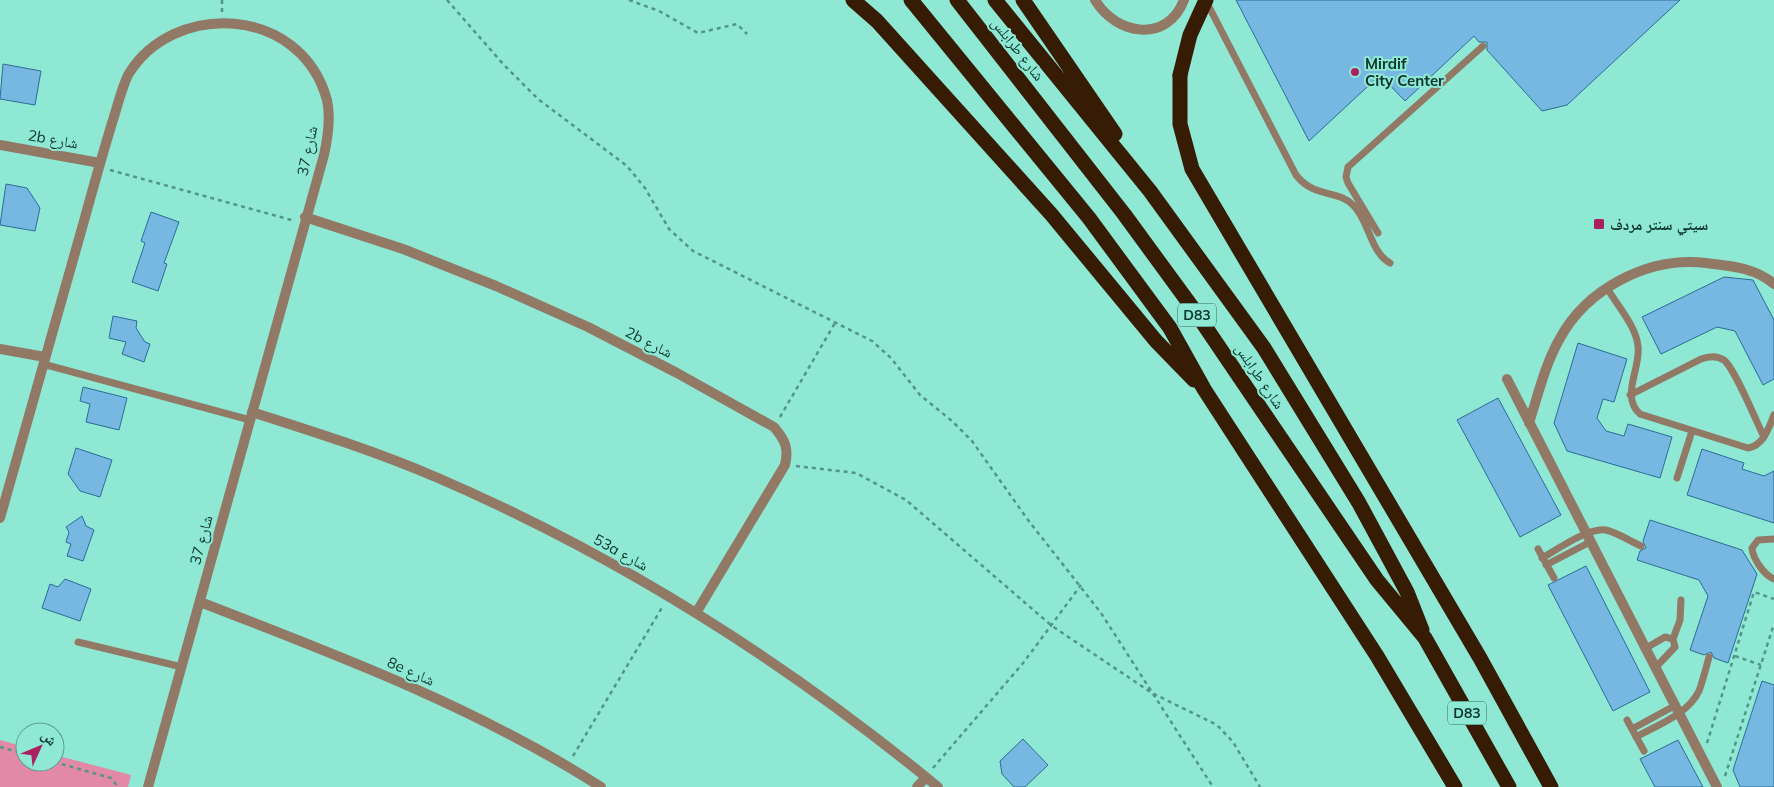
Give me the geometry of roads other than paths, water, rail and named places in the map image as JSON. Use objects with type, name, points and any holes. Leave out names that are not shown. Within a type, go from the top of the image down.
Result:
[{"type":"highway","points":[[853,0],[888,33],[1008,166],[1156,341],[1204,389]]},
{"type":"highway","name":"D83","points":[[911,0],[1089,218],[1170,328],[1204,389],[1377,656],[1455,787]]},
{"type":"highway","name":"شارع طرابلس","points":[[957,0],[1124,214],[1192,307],[1377,580],[1425,638],[1509,787]]},
{"type":"highway","points":[[995,0],[1150,190],[1264,348],[1317,432],[1395,568],[1425,638]]},
{"type":"highway","points":[[1023,0],[1111,127],[1150,190]]},
{"type":"highway","points":[[1206,0],[1190,35],[1180,75],[1180,124],[1192,169],[1353,446],[1480,658],[1551,787]]},
{"type":"street","points":[[1095,0],[1110,19],[1118,25],[1137,30],[1155,28],[1164,24],[1178,11],[1184,0]]},
{"type":"street","name":"شارع 37","points":[[0,518],[100,165],[128,75],[142,53],[162,36],[185,23],[222,17],[237,17],[262,24],[286,37],[305,55],[319,77],[327,102],[329,129],[324,154],[304,220],[148,787]]},
{"type":"street","name":"2b شارع","points":[[0,145],[100,165]]},
{"type":"street","name":"2b شارع","points":[[304,220],[403,248],[505,290],[588,328],[677,373],[774,427],[784,440],[788,453],[785,465],[696,613]]},
{"type":"street","points":[[1530,423],[1551,355],[1559,339],[1580,311],[1607,288],[1650,268],[1682,262],[1736,266],[1760,274],[1774,284]]},
{"type":"street","points":[[0,349],[44,361]]},
{"type":"street","points":[[1506,379],[1678,708],[1717,787]]},
{"type":"street","name":"53a شارع","points":[[251,416],[347,443],[437,478],[526,518],[612,562],[696,613],[820,697],[938,787]]},
{"type":"street","name":"8e شارع","points":[[200,602],[407,684],[568,766],[601,787]]},
{"type":"street","points":[[917,787],[926,777]]},
{"type":"lane","points":[[1206,0],[1296,175],[1313,190],[1341,198],[1354,206],[1381,255],[1390,263]]},
{"type":"lane","points":[[1378,233],[1348,183],[1346,177],[1348,167],[1483,46]]},
{"type":"lane","points":[[1607,288],[1632,328],[1638,346],[1630,395],[1633,406],[1640,414],[1748,448],[1758,445],[1764,437],[1774,415]]},
{"type":"lane","points":[[1630,395],[1701,359],[1712,356],[1718,357],[1730,368],[1764,437]]},
{"type":"lane","points":[[44,361],[251,416]]},
{"type":"lane","points":[[1677,478],[1692,431]]},
{"type":"lane","points":[[1544,561],[1605,530],[1641,546]]},
{"type":"lane","points":[[1774,539],[1758,540],[1752,548],[1755,558],[1769,577],[1774,579]]},
{"type":"lane","points":[[1538,549],[1554,578]]},
{"type":"lane","points":[[1656,667],[1675,647],[1673,639],[1680,620],[1681,600]]},
{"type":"lane","points":[[1646,648],[1665,637],[1673,639]]},
{"type":"lane","points":[[78,642],[182,666]]},
{"type":"lane","points":[[1636,736],[1696,695],[1709,657]]},
{"type":"lane","points":[[1632,729],[1678,708]]},
{"type":"lane","points":[[1627,720],[1644,751]]},
{"type":"place","name":"Mirdif City Center","points":[[1355,72]]},
{"type":"place","name":"سيتي سنتر مردف","points":[[1599,224]]}]
